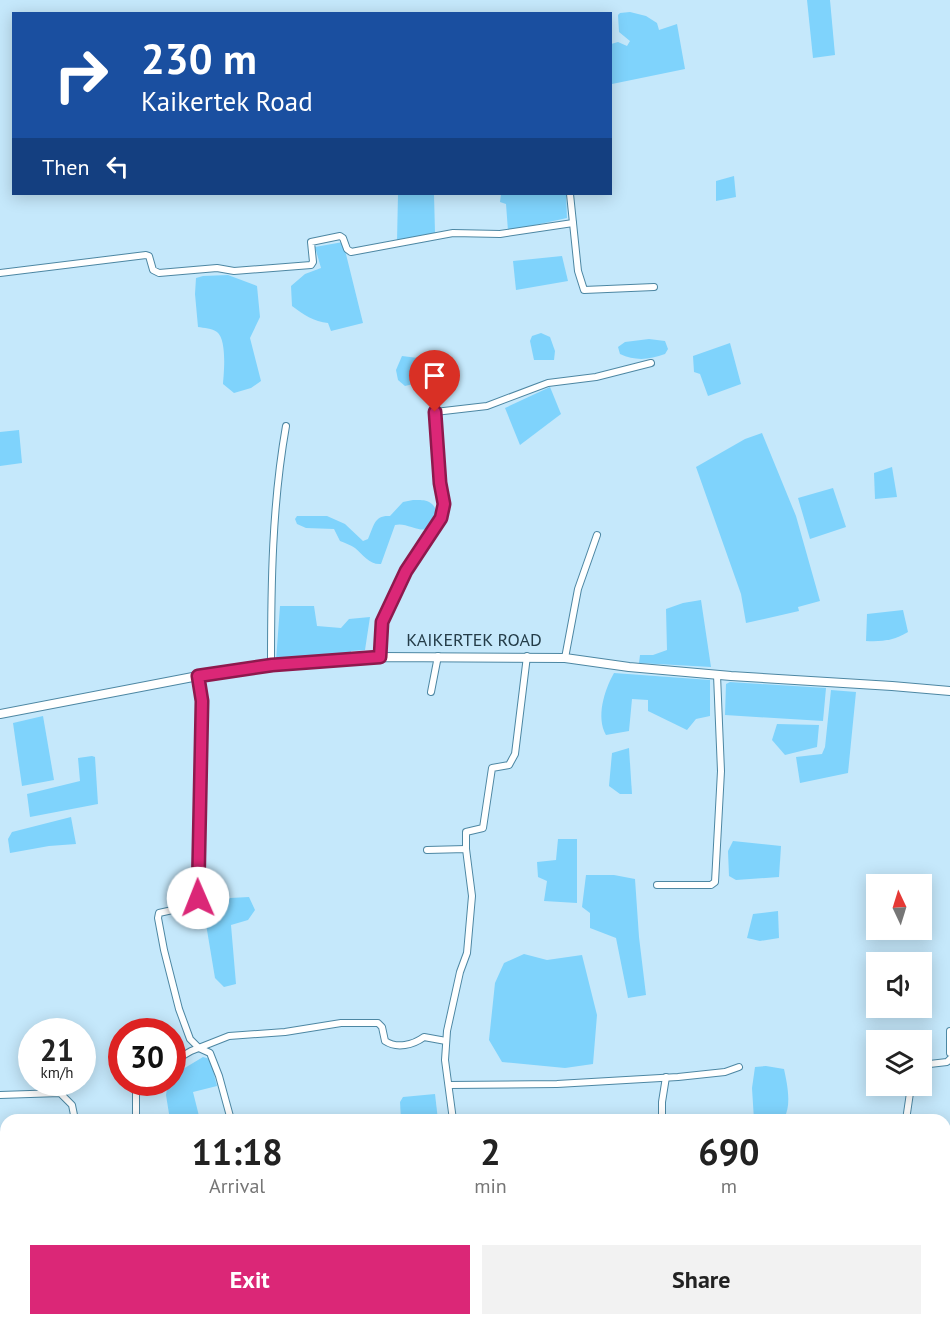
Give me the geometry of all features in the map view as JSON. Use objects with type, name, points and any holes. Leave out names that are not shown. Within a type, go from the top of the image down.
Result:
[{"type":"main road","name":"KAIKERTEK ROAD","points":[[0,714],[198,676],[272,665],[380,657],[566,658],[629,667],[717,675],[950,691]]},
{"type":"street","points":[[570,195],[578,271],[584,290],[654,287]]},
{"type":"street","points":[[0,273],[146,255],[151,259],[153,270],[159,273],[217,268],[234,271],[311,265],[313,262],[311,242],[331,237],[342,236],[347,249],[351,252],[453,233],[500,234],[573,223]]},
{"type":"street","points":[[380,657],[382,622],[406,571],[441,518],[444,504],[440,483],[435,412],[487,406],[548,383],[590,378],[651,363]]},
{"type":"street","points":[[272,665],[271,556],[275,538],[280,460],[286,426]]},
{"type":"street","points":[[566,658],[578,590],[597,535]]},
{"type":"street","points":[[431,692],[438,656]]},
{"type":"street","points":[[452,1114],[445,1060],[446,1041],[460,972],[467,953],[472,896],[466,832],[483,828],[492,768],[509,765],[515,754],[527,657]]},
{"type":"street","points":[[657,885],[711,885],[715,882],[721,771],[717,675]]},
{"type":"street","points":[[198,676],[202,701],[198,898],[195,904],[159,913],[158,918],[179,1009],[190,1039],[199,1048],[210,1053],[229,1114]]},
{"type":"street","points":[[427,850],[466,849]]},
{"type":"street","points":[[186,1055],[229,1036],[285,1032],[340,1023],[378,1023],[382,1027],[385,1041],[391,1044],[412,1045],[424,1036],[446,1041]]},
{"type":"street","points":[[950,1031],[950,1053]]},
{"type":"street","points":[[932,1064],[947,1062],[950,1059]]},
{"type":"street","points":[[448,1085],[557,1084],[725,1072],[739,1067]]},
{"type":"street","points":[[662,1114],[666,1077]]},
{"type":"street","points":[[0,1095],[60,1093],[72,1105],[74,1114]]},
{"type":"street","points":[[136,1096],[136,1114]]},
{"type":"street","points":[[907,1114],[910,1096]]},
{"type":"water","points":[[807,0],[830,0],[835,55],[813,58]]},
{"type":"water","points":[[630,12],[646,16],[657,23],[659,30],[677,24],[685,69],[612,84],[612,44],[618,42],[627,46],[630,41],[619,32],[618,15]]},
{"type":"water","points":[[734,176],[736,197],[716,201],[716,181]]},
{"type":"water","points":[[398,195],[434,195],[435,233],[397,242]]},
{"type":"water","points":[[501,195],[566,195],[567,218],[508,231],[506,204],[500,202]]},
{"type":"water","points":[[343,242],[363,323],[331,331],[328,323],[313,319],[292,306],[291,286],[305,274],[321,268],[315,247]]},
{"type":"water","points":[[562,256],[568,281],[516,290],[513,261]]},
{"type":"water","points":[[228,275],[257,286],[260,317],[250,338],[261,381],[251,388],[234,393],[223,384],[224,356],[220,336],[213,330],[198,327],[195,294],[196,278]]},
{"type":"water","points":[[541,333],[550,337],[555,351],[554,360],[534,360],[530,341],[532,336]]},
{"type":"water","points":[[649,339],[665,341],[668,349],[665,354],[642,359],[620,354],[618,347],[625,342]]},
{"type":"water","points":[[730,343],[741,384],[708,396],[700,374],[694,372],[693,356]]},
{"type":"water","points":[[402,356],[418,358],[420,361],[421,370],[417,383],[405,386],[398,380],[396,370]]},
{"type":"water","points":[[550,387],[561,414],[520,445],[505,408]]},
{"type":"water","points":[[19,430],[22,463],[0,466],[0,432]]},
{"type":"water","points":[[762,433],[796,516],[820,601],[798,607],[799,611],[746,623],[741,594],[696,467],[745,439]]},
{"type":"water","points":[[892,467],[897,497],[875,499],[874,473]]},
{"type":"water","points":[[833,488],[846,527],[810,539],[798,498]]},
{"type":"water","points":[[413,500],[432,504],[437,518],[434,525],[424,530],[395,525],[381,564],[370,561],[353,547],[340,541],[334,529],[306,528],[297,524],[295,519],[297,516],[327,516],[345,524],[363,541],[368,539],[378,519],[390,516],[403,502]]},
{"type":"water","points":[[701,600],[711,667],[639,663],[640,655],[653,655],[667,650],[666,609]]},
{"type":"water","points":[[280,606],[314,606],[317,626],[341,628],[349,619],[370,617],[365,650],[351,651],[351,656],[276,661]]},
{"type":"water","points":[[903,610],[908,632],[888,640],[866,641],[867,614]]},
{"type":"water","points":[[614,673],[710,680],[710,716],[696,719],[687,730],[648,711],[648,700],[632,699],[629,731],[606,735],[603,728],[602,704]]},
{"type":"water","points":[[730,682],[826,688],[823,721],[725,715],[726,684]]},
{"type":"water","points":[[831,690],[856,692],[848,773],[800,783],[796,757],[822,754],[825,747]]},
{"type":"water","points":[[43,716],[54,780],[22,786],[13,723]]},
{"type":"water","points":[[777,724],[819,725],[817,747],[785,755],[772,740]]},
{"type":"water","points":[[629,748],[632,794],[620,794],[609,786],[612,753]]},
{"type":"water","points":[[95,757],[98,804],[30,817],[27,794],[80,781],[78,758]]},
{"type":"water","points":[[71,817],[76,844],[10,853],[8,839],[12,832]]},
{"type":"water","points":[[558,839],[577,839],[577,903],[544,901],[547,881],[538,877],[537,862],[556,860]]},
{"type":"water","points":[[733,841],[781,846],[779,877],[736,880],[729,876],[728,851]]},
{"type":"water","points":[[586,875],[614,875],[635,879],[646,995],[628,998],[616,938],[590,928],[590,913],[582,907]]},
{"type":"water","points":[[249,897],[255,910],[248,920],[231,925],[236,984],[224,987],[215,978],[205,918],[230,898]]},
{"type":"water","points":[[778,911],[779,938],[760,941],[747,938],[753,914]]},
{"type":"water","points":[[524,954],[547,960],[582,955],[597,1015],[593,1064],[565,1068],[502,1062],[489,1040],[495,983],[504,963]]},
{"type":"water","points":[[203,1057],[210,1059],[217,1086],[193,1092],[198,1114],[169,1114],[166,1096],[186,1096],[186,1067]]},
{"type":"water","points":[[755,1067],[784,1069],[788,1094],[786,1114],[754,1114],[752,1088]]},
{"type":"water","points":[[435,1094],[437,1114],[401,1114],[400,1102],[403,1097]]},
{"type":"route","points":[[198,898],[202,701],[198,676],[272,665],[380,657],[382,622],[406,571],[441,518],[444,497],[440,483],[435,412]]}]
